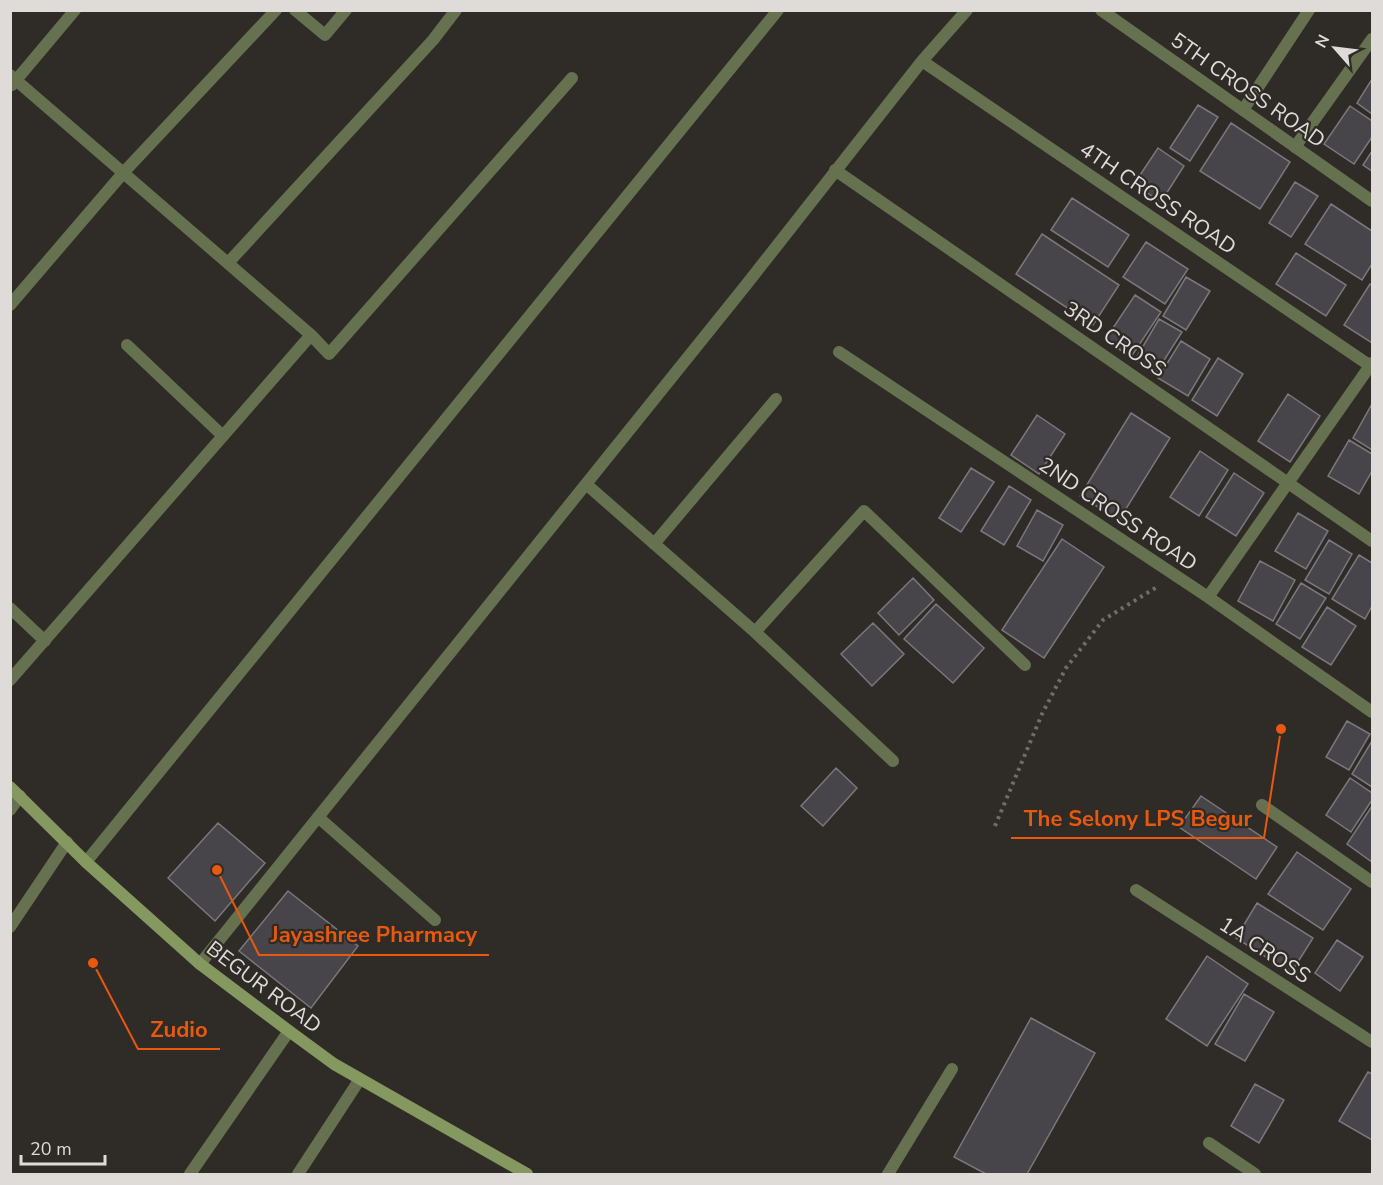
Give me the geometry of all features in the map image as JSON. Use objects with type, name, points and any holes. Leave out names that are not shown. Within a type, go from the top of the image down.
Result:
[{"type":"main road","name":"BEGUR ROAD","points":[[10,787],[86,862],[200,964],[288,1031],[334,1064],[527,1174]]},
{"type":"street","points":[[75,10],[12,81],[124,172],[311,335],[329,354],[572,78]]},
{"type":"street","points":[[10,305],[124,172],[276,10]]},
{"type":"street","points":[[295,10],[326,35],[346,10]]},
{"type":"street","points":[[228,263],[433,40],[456,10]]},
{"type":"street","points":[[86,862],[778,10]]},
{"type":"street","points":[[200,964],[922,61],[966,10]]},
{"type":"street","name":"5TH CROSS ROAD","points":[[1101,10],[1372,201]]},
{"type":"street","points":[[1243,110],[1309,10]]},
{"type":"street","points":[[1295,147],[1372,39]]},
{"type":"street","name":"4TH CROSS ROAD","points":[[922,61],[1372,365]]},
{"type":"street","name":"3RD CROSS","points":[[835,170],[1372,541]]},
{"type":"street","points":[[10,680],[311,335]]},
{"type":"street","points":[[127,345],[223,436]]},
{"type":"street","name":"2ND CROSS ROAD","points":[[839,352],[1208,597],[1372,712]]},
{"type":"street","points":[[1208,597],[1372,365]]},
{"type":"street","points":[[654,544],[776,399]]},
{"type":"street","points":[[586,484],[755,632],[892,761]]},
{"type":"street","points":[[755,632],[864,511],[1024,665]]},
{"type":"street","points":[[10,608],[45,641]]},
{"type":"street","points":[[10,810],[20,796]]},
{"type":"street","points":[[1262,805],[1372,882]]},
{"type":"street","points":[[318,817],[435,920]]},
{"type":"street","points":[[10,927],[67,842]]},
{"type":"street","name":"1A CROSS","points":[[1136,890],[1372,1042]]},
{"type":"street","points":[[190,1174],[288,1031]]},
{"type":"street","points":[[888,1174],[952,1069]]},
{"type":"street","points":[[298,1174],[360,1079]]},
{"type":"street","points":[[1209,1143],[1255,1174]]},
{"type":"path","points":[[995,826],[1042,714],[1066,668],[1103,620],[1176,576]]},
{"type":"building","points":[[1372,79],[1372,114],[1357,103]]},
{"type":"building","points":[[1198,105],[1218,117],[1190,161],[1170,148]]},
{"type":"building","points":[[1350,106],[1372,121],[1372,137],[1354,164],[1324,144]]},
{"type":"building","points":[[1231,123],[1290,162],[1260,209],[1200,171]]},
{"type":"building","points":[[1158,148],[1184,166],[1161,202],[1134,184]]},
{"type":"building","points":[[1372,151],[1372,171],[1363,165]]},
{"type":"building","points":[[1295,182],[1318,196],[1291,237],[1269,223]]},
{"type":"building","points":[[1072,198],[1129,235],[1108,267],[1051,230]]},
{"type":"building","points":[[1331,204],[1372,231],[1372,264],[1362,280],[1305,244]]},
{"type":"building","points":[[1042,234],[1119,285],[1093,325],[1016,274]]},
{"type":"building","points":[[1146,242],[1188,269],[1165,304],[1123,277]]},
{"type":"building","points":[[1296,253],[1346,285],[1326,316],[1276,284]]},
{"type":"building","points":[[1186,277],[1210,291],[1186,330],[1163,316]]},
{"type":"building","points":[[1370,284],[1372,286],[1372,343],[1344,325]]},
{"type":"building","points":[[1135,295],[1161,312],[1131,357],[1105,340]]},
{"type":"building","points":[[1159,319],[1182,332],[1156,373],[1135,360]]},
{"type":"building","points":[[1181,341],[1210,359],[1188,396],[1158,378]]},
{"type":"building","points":[[1218,358],[1243,374],[1217,416],[1192,400]]},
{"type":"building","points":[[1288,394],[1320,416],[1290,462],[1258,441]]},
{"type":"building","points":[[1372,404],[1372,450],[1353,438]]},
{"type":"building","points":[[1131,413],[1170,438],[1119,520],[1080,496]]},
{"type":"building","points":[[1037,415],[1065,434],[1039,474],[1011,455]]},
{"type":"building","points":[[1349,440],[1372,454],[1372,471],[1359,494],[1328,476]]},
{"type":"building","points":[[1200,451],[1228,470],[1199,516],[1170,497]]},
{"type":"building","points":[[971,468],[994,482],[961,532],[939,518]]},
{"type":"building","points":[[1234,473],[1264,493],[1236,536],[1206,517]]},
{"type":"building","points":[[1009,486],[1031,500],[1004,545],[981,531]]},
{"type":"building","points":[[1037,510],[1063,525],[1043,561],[1017,546]]},
{"type":"building","points":[[1298,513],[1328,531],[1306,569],[1275,551]]},
{"type":"building","points":[[1062,539],[1104,567],[1044,658],[1002,630]]},
{"type":"building","points":[[1329,540],[1352,554],[1329,594],[1305,580]]},
{"type":"building","points":[[1359,555],[1372,563],[1372,606],[1365,619],[1332,599]]},
{"type":"building","points":[[1260,561],[1295,580],[1273,621],[1238,601]]},
{"type":"building","points":[[913,578],[934,600],[899,635],[878,613]]},
{"type":"building","points":[[1301,583],[1326,598],[1300,639],[1276,624]]},
{"type":"building","points":[[936,604],[984,648],[953,683],[904,639]]},
{"type":"building","points":[[1327,607],[1356,626],[1331,665],[1302,647]]},
{"type":"building","points":[[873,623],[904,654],[872,686],[841,654]]},
{"type":"building","points":[[1347,721],[1370,734],[1349,770],[1326,757]]},
{"type":"building","points":[[1372,741],[1372,787],[1352,774]]},
{"type":"building","points":[[836,768],[857,788],[823,826],[801,806]]},
{"type":"building","points":[[1350,778],[1372,793],[1372,800],[1351,832],[1326,815]]},
{"type":"building","points":[[1201,796],[1277,847],[1256,879],[1179,827]]},
{"type":"building","points":[[1372,806],[1372,862],[1347,844]]},
{"type":"building","points":[[218,823],[265,863],[215,921],[168,878]]},
{"type":"building","points":[[1297,852],[1351,889],[1323,930],[1268,894]]},
{"type":"building","points":[[288,891],[358,946],[311,1008],[239,951]]},
{"type":"building","points":[[1257,903],[1313,938],[1291,973],[1236,938]]},
{"type":"building","points":[[1337,940],[1363,957],[1340,991],[1315,973]]},
{"type":"building","points":[[1207,956],[1248,984],[1207,1046],[1166,1019]]},
{"type":"building","points":[[1244,994],[1274,1012],[1245,1061],[1215,1044]]},
{"type":"building","points":[[1031,1018],[1095,1053],[1027,1174],[986,1174],[954,1157]]},
{"type":"building","points":[[1368,1072],[1372,1074],[1372,1140],[1339,1121]]},
{"type":"building","points":[[1255,1084],[1284,1100],[1259,1143],[1231,1126]]},
{"type":"place","name":"The Selony LPS Begur","points":[[1281,729]]},
{"type":"place","name":"Jayashree Pharmacy","points":[[217,870]]},
{"type":"place","name":"Zudio","points":[[93,963]]}]
